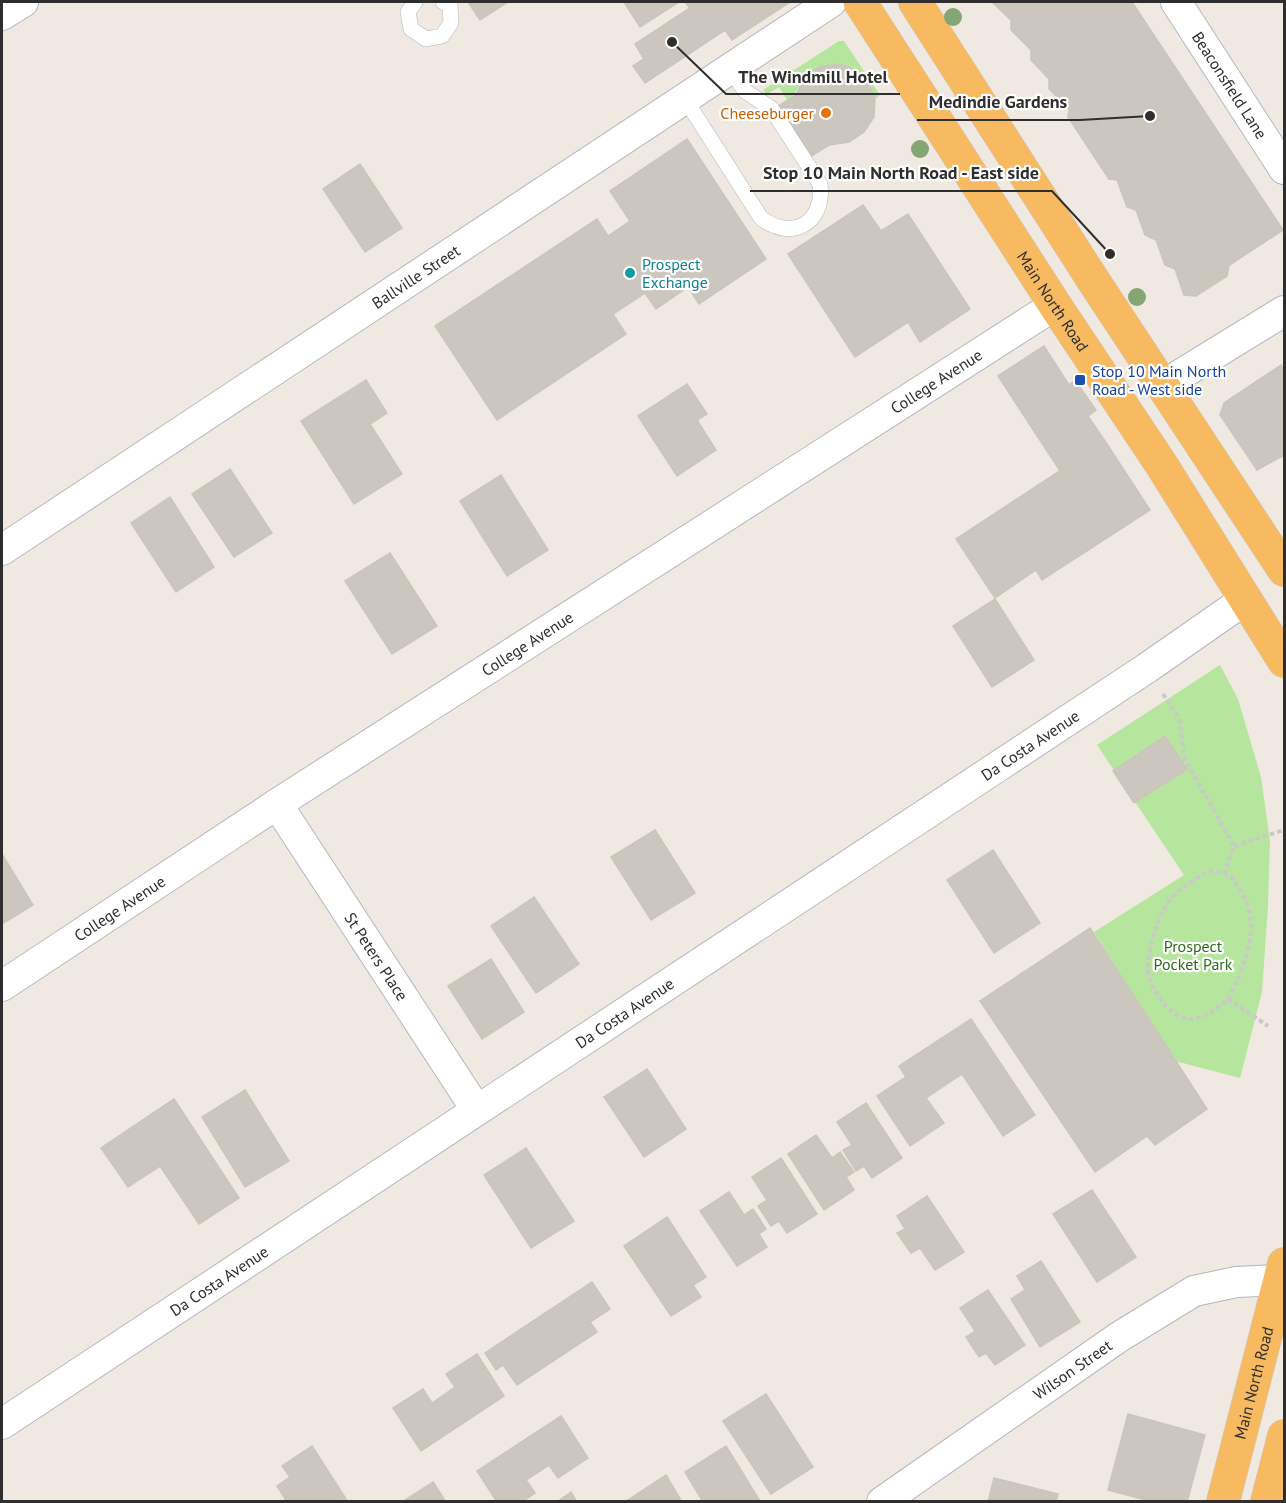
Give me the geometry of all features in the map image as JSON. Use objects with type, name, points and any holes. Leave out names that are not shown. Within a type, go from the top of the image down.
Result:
[{"type":"highway","name":"Main North Road","points":[[860,2],[1055,305],[1161,464],[1284,661]]},
{"type":"highway","points":[[915,2],[1093,280],[1284,570]]},
{"type":"highway","points":[[1055,305],[1093,280]]},
{"type":"highway","name":"Main North Road","points":[[1223,1502],[1282,1272]]},
{"type":"highway","points":[[1267,1502],[1284,1437]]},
{"type":"street","points":[[2,15],[23,2]]},
{"type":"street","name":"Ballville Street","points":[[2,550],[831,2]]},
{"type":"street","name":"Beaconsfield Lane","points":[[1176,2],[1284,169]]},
{"type":"street","name":"College Avenue","points":[[2,986],[277,804],[1055,305]]},
{"type":"street","points":[[1162,386],[1284,311]]},
{"type":"street","name":"Da Costa Avenue","points":[[2,1424],[476,1109],[1148,668],[1246,599]]},
{"type":"street","name":"St Peters Place","points":[[277,804],[476,1109]]},
{"type":"street","name":"Wilson Street","points":[[882,1502],[1119,1337],[1194,1291],[1282,1272]]},
{"type":"lane","points":[[415,2],[408,12],[411,28],[426,39],[442,36],[451,22],[450,5],[443,2]]},
{"type":"lane","points":[[685,99],[761,218],[770,225],[782,229],[793,229],[804,225],[819,207],[820,184],[771,108],[745,91],[730,69]]},
{"type":"path","points":[[1148,668],[1179,718],[1185,757],[1234,846],[1224,874]]},
{"type":"path","points":[[1234,846],[1284,830]]},
{"type":"path","points":[[1210,871],[1232,878],[1247,899],[1252,926],[1245,960],[1228,999],[1208,1014],[1190,1020],[1171,1012],[1158,997],[1148,975],[1150,950],[1159,920],[1170,899],[1191,881],[1210,871]]},
{"type":"path","points":[[1228,999],[1268,1026]]},
{"type":"green space","points":[[839,41],[844,41],[880,95],[875,99],[870,85],[861,75],[855,70],[839,65],[823,67],[808,74],[787,100],[779,87],[766,95],[763,90]]},
{"type":"green space","name":"Prospect Pocket Park","points":[[1220,665],[1238,699],[1261,777],[1270,840],[1262,992],[1240,1078],[1175,1061],[1094,932],[1184,875],[1097,745]]},
{"type":"building","points":[[468,2],[508,2],[480,20]]},
{"type":"building","points":[[624,2],[679,2],[640,27]]},
{"type":"building","points":[[685,2],[790,2],[732,40],[725,30],[645,83],[633,66],[644,59],[635,44],[690,8]]},
{"type":"building","points":[[992,2],[1018,2],[1202,283],[1229,265],[1227,276],[1196,296],[1184,295],[1175,269],[1165,265],[1156,240],[1145,235],[1136,210],[1127,207],[1117,180],[1109,179],[1068,117],[1069,109],[1049,89],[1049,79],[1031,60],[1031,50],[1011,30],[1011,20]]},
{"type":"building","points":[[1018,2],[1132,2],[1283,230],[1202,283]]},
{"type":"building","name":"Cheeseburger","points":[[840,64],[856,70],[868,82],[875,99],[874,117],[864,132],[849,142],[829,145],[808,158],[775,108],[796,95],[805,76],[820,67]]},
{"type":"building","name":"Prospect Exchange","points":[[687,139],[766,259],[699,304],[688,287],[656,309],[645,293],[613,314],[626,334],[497,420],[435,326],[597,219],[608,236],[630,221],[610,191]]},
{"type":"building","points":[[360,164],[402,228],[365,252],[323,189]]},
{"type":"building","points":[[863,205],[881,231],[908,214],[970,309],[920,342],[908,322],[855,357],[788,254]]},
{"type":"building","points":[[1044,346],[1069,385],[1075,380],[1096,410],[1088,416],[1105,441],[1060,471],[998,376]]},
{"type":"building","points":[[1281,365],[1284,371],[1284,455],[1257,470],[1220,415],[1224,403]]},
{"type":"building","points":[[366,380],[387,413],[370,424],[402,474],[354,504],[301,421]]},
{"type":"building","points":[[687,384],[707,414],[697,420],[716,450],[677,476],[638,416]]},
{"type":"building","points":[[1105,441],[1150,510],[1042,580],[1036,570],[995,598],[956,539]]},
{"type":"building","points":[[230,469],[272,533],[234,557],[192,494]]},
{"type":"building","points":[[501,475],[548,550],[507,576],[460,501]]},
{"type":"building","points":[[170,497],[214,567],[176,592],[131,523]]},
{"type":"building","points":[[390,553],[437,626],[392,654],[345,581]]},
{"type":"building","points":[[995,599],[1034,660],[992,687],[953,626]]},
{"type":"building","points":[[1165,736],[1187,769],[1134,803],[1113,771]]},
{"type":"building","points":[[655,830],[695,893],[651,920],[611,857]]},
{"type":"building","points":[[993,850],[1040,923],[994,953],[947,880]]},
{"type":"building","points":[[2,854],[33,905],[2,924]]},
{"type":"building","points":[[534,897],[579,964],[536,993],[491,926]]},
{"type":"building","points":[[1090,928],[1207,1109],[1155,1145],[1147,1136],[1095,1172],[980,1001]]},
{"type":"building","points":[[491,959],[524,1012],[482,1039],[448,986]]},
{"type":"building","points":[[971,1019],[1035,1115],[1003,1136],[962,1074],[926,1098],[944,1123],[910,1146],[877,1096],[906,1077],[899,1066]]},
{"type":"building","points":[[647,1069],[686,1129],[644,1157],[604,1097]]},
{"type":"building","points":[[245,1090],[289,1161],[245,1187],[202,1117]]},
{"type":"building","points":[[174,1099],[239,1198],[199,1224],[160,1166],[128,1187],[101,1148]]},
{"type":"building","points":[[866,1103],[902,1158],[872,1178],[864,1166],[856,1171],[843,1150],[852,1145],[837,1122]]},
{"type":"building","points":[[816,1135],[832,1158],[840,1152],[854,1172],[846,1177],[854,1190],[824,1210],[788,1154]]},
{"type":"building","points":[[526,1148],[574,1221],[531,1248],[484,1175]]},
{"type":"building","points":[[781,1158],[817,1214],[787,1233],[779,1221],[771,1226],[758,1206],[767,1200],[752,1177]]},
{"type":"building","points":[[1092,1190],[1136,1257],[1097,1282],[1053,1214]]},
{"type":"building","points":[[729,1192],[744,1215],[753,1209],[766,1229],[759,1234],[767,1247],[737,1266],[700,1211]]},
{"type":"building","points":[[927,1196],[964,1252],[935,1270],[920,1248],[911,1253],[897,1233],[905,1229],[897,1216]]},
{"type":"building","points":[[667,1217],[706,1277],[693,1285],[701,1297],[671,1316],[624,1246]]},
{"type":"building","points":[[1041,1261],[1080,1322],[1040,1347],[1011,1299],[1025,1290],[1017,1276]]},
{"type":"building","points":[[592,1282],[610,1309],[590,1322],[597,1332],[517,1385],[503,1365],[496,1370],[485,1353]]},
{"type":"building","points":[[988,1290],[1025,1345],[995,1365],[986,1353],[979,1357],[966,1337],[975,1331],[960,1308]]},
{"type":"building","points":[[477,1354],[504,1396],[421,1451],[393,1408],[423,1389],[432,1403],[455,1387],[446,1374]]},
{"type":"building","points":[[766,1394],[813,1467],[771,1494],[723,1421]]},
{"type":"building","points":[[1128,1414],[1205,1435],[1187,1502],[1153,1502],[1108,1490]]},
{"type":"building","points":[[561,1416],[588,1458],[558,1478],[549,1465],[526,1480],[535,1493],[522,1502],[497,1502],[477,1471]]},
{"type":"building","points":[[312,1446],[348,1502],[287,1502],[277,1486],[290,1477],[282,1466]]},
{"type":"building","points":[[726,1446],[760,1501],[703,1502],[685,1472]]},
{"type":"building","points":[[666,1475],[682,1502],[625,1502]]},
{"type":"building","points":[[994,1478],[1058,1494],[1056,1502],[988,1502]]},
{"type":"building","points":[[433,1482],[446,1502],[402,1502]]},
{"type":"building","points":[[571,1492],[577,1502],[557,1502]]},
{"type":"place","name":"The Windmill Hotel","points":[[672,42]]},
{"type":"place","name":"Cheeseburger","points":[[826,113]]},
{"type":"place","name":"Medindie Gardens","points":[[1150,116]]},
{"type":"place","name":"Stop 10 Main North Road - East side","points":[[1110,254]]},
{"type":"place","name":"Prospect Exchange","points":[[630,273]]},
{"type":"place","name":"Stop 10 Main North Road - West side","points":[[1080,380]]}]
